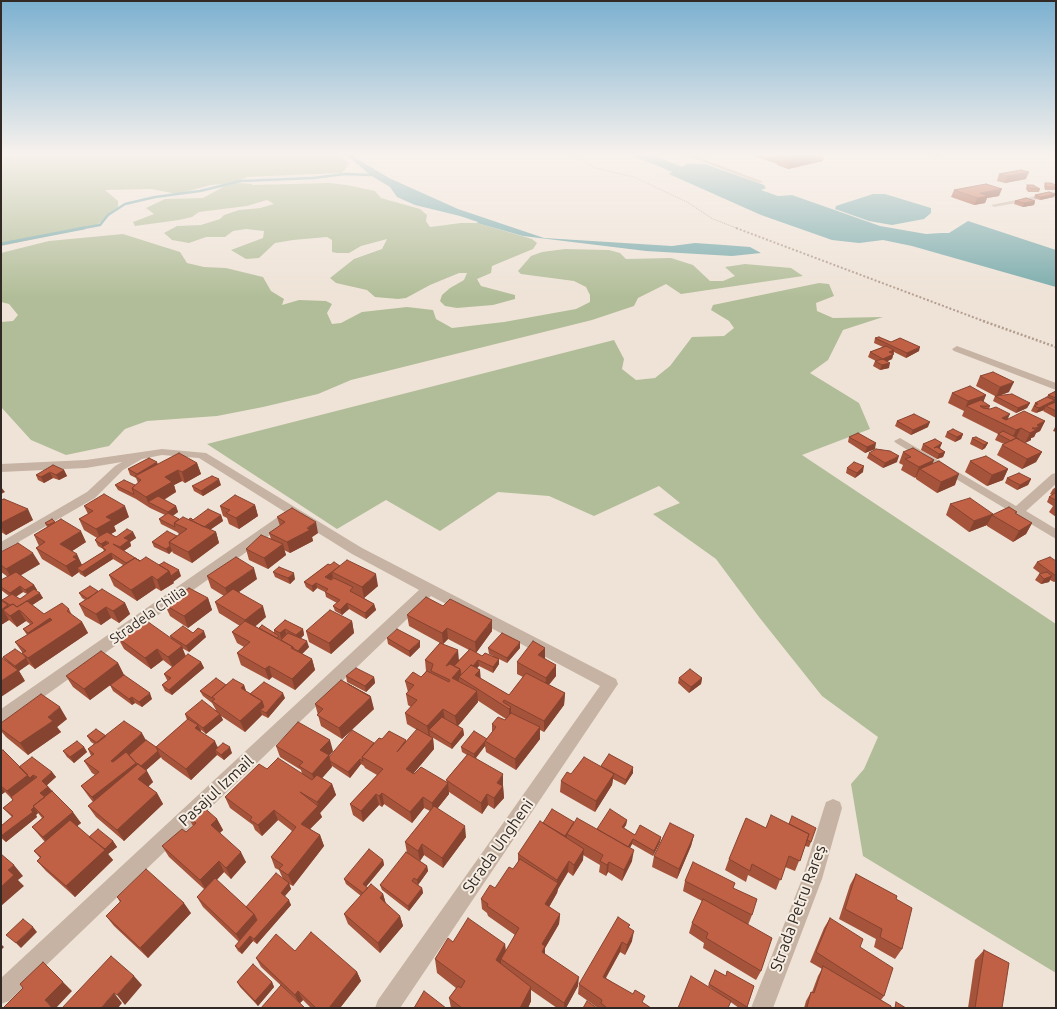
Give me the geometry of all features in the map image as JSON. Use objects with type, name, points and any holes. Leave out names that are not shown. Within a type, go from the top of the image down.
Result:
[{"type":"street","points":[[994,205],[1010,202]]},
{"type":"street","points":[[957,349],[1056,388]]},
{"type":"street","points":[[900,441],[1018,511],[1056,536]]},
{"type":"street","points":[[1,548],[91,495],[119,468],[135,459],[173,452]]},
{"type":"street","points":[[1,468],[86,464],[138,455],[173,452],[202,455],[295,511],[357,552],[430,589]]},
{"type":"street","points":[[86,464],[103,469],[106,477],[105,482]]},
{"type":"street","points":[[1018,511],[1056,477]]},
{"type":"street","name":"Stradela Chilia","points":[[1,718],[295,511]]},
{"type":"street","name":"Strada Ungheni","points":[[386,1008],[610,684],[430,589]]},
{"type":"street","name":"Pasajul Izmail","points":[[1,993],[430,589]]},
{"type":"street","name":"Strada Petru Rareș","points":[[762,1008],[812,880],[833,808]]},
{"type":"path","points":[[687,202],[722,223],[846,271],[1056,347]]},
{"type":"green space","points":[[1,202],[118,202],[118,207],[96,226],[1,246]]},
{"type":"green space","points":[[158,202],[260,202],[247,206],[199,212],[192,217],[179,220],[135,226],[133,222],[154,214],[146,208]]},
{"type":"green space","points":[[271,202],[395,202],[420,209],[427,215],[426,221],[430,227],[477,223],[532,239],[537,243],[533,249],[492,266],[491,273],[477,279],[481,286],[515,295],[515,299],[493,305],[457,308],[445,306],[440,301],[442,295],[464,280],[467,273],[459,273],[430,285],[406,298],[398,299],[375,297],[367,290],[336,283],[330,278],[354,259],[382,249],[387,239],[361,246],[349,253],[332,252],[332,240],[327,237],[293,240],[275,243],[259,258],[246,259],[231,250],[263,238],[264,231],[246,229],[233,231],[225,237],[206,237],[189,243],[172,240],[164,233],[177,226],[201,225],[239,210],[260,208],[274,204]]},
{"type":"green space","points":[[123,234],[180,252],[187,263],[204,267],[226,268],[263,277],[271,291],[284,299],[282,305],[299,300],[326,301],[332,304],[327,313],[332,324],[341,323],[362,312],[407,307],[433,310],[436,319],[452,328],[504,322],[576,309],[590,302],[590,295],[586,287],[574,281],[521,274],[518,271],[531,256],[542,252],[565,249],[609,250],[620,253],[626,259],[671,258],[693,265],[710,281],[723,281],[735,276],[725,267],[745,264],[791,268],[803,276],[681,294],[666,284],[638,298],[634,306],[592,320],[351,380],[318,394],[263,407],[217,416],[147,421],[125,429],[109,446],[66,455],[31,440],[1,407],[1,322],[13,321],[18,315],[9,304],[1,302],[1,253],[49,241]]},
{"type":"green space","points":[[819,283],[829,284],[834,296],[816,303],[817,311],[833,318],[883,317],[843,330],[828,360],[810,373],[859,403],[870,429],[802,455],[1056,624],[1056,973],[863,856],[851,784],[864,769],[878,737],[822,696],[716,559],[653,514],[680,503],[659,486],[594,516],[549,496],[498,492],[440,531],[386,500],[337,529],[207,444],[614,340],[624,359],[622,369],[636,380],[655,378],[670,366],[692,337],[724,336],[734,328],[729,321],[711,310],[713,305]]},
{"type":"water","points":[[408,202],[443,202],[544,238],[672,246],[695,243],[724,245],[750,247],[761,253],[732,256],[646,251],[523,236],[477,223],[460,216]]},
{"type":"water","points":[[732,202],[812,202],[880,226],[926,234],[949,233],[968,221],[1056,250],[1056,287],[912,246],[883,240],[859,243],[832,240],[761,215]]},
{"type":"water","points":[[848,202],[912,202],[931,208],[931,213],[924,219],[892,225],[869,221],[835,209],[836,206]]},
{"type":"building","points":[[879,337],[891,342],[900,338],[920,347],[907,353],[875,338]]},
{"type":"building","points":[[886,346],[894,350],[889,352],[894,354],[883,359],[870,352]]},
{"type":"building","points":[[883,359],[890,363],[882,365],[875,361]]},
{"type":"building","points":[[993,372],[1014,382],[1000,387],[980,376]]},
{"type":"building","points":[[970,386],[986,395],[968,401],[952,393]]},
{"type":"building","points":[[1056,391],[1056,398],[1048,395]]},
{"type":"building","points":[[1012,394],[1030,403],[1018,408],[995,396]]},
{"type":"building","points":[[1047,397],[1055,400],[1039,408],[1034,406],[1038,404],[1035,403]]},
{"type":"building","points":[[981,400],[990,406],[980,406],[983,408],[990,409],[996,407],[1010,414],[1002,418],[1006,420],[1024,411],[1045,421],[1037,425],[1040,426],[1032,428],[1036,430],[1030,433],[1021,428],[1016,430],[966,406]]},
{"type":"building","points":[[1056,402],[1056,411],[1046,406]]},
{"type":"building","points":[[914,414],[930,422],[913,430],[897,421]]},
{"type":"building","points":[[953,429],[963,434],[957,437],[947,432]]},
{"type":"building","points":[[1003,431],[1019,439],[1016,438],[1011,441],[998,434]]},
{"type":"building","points":[[858,433],[876,443],[867,447],[849,437]]},
{"type":"building","points":[[976,437],[988,443],[984,445],[972,438]]},
{"type":"building","points":[[1016,438],[1042,452],[1027,459],[1002,445]]},
{"type":"building","points":[[935,439],[942,443],[934,448],[937,447],[945,452],[939,454],[923,444]]},
{"type":"building","points":[[913,448],[934,460],[919,467],[905,459],[911,457],[903,452]]},
{"type":"building","points":[[876,449],[890,451],[899,456],[885,463],[869,453]]},
{"type":"building","points":[[179,453],[197,463],[182,472],[178,470],[165,477],[172,482],[146,497],[132,488],[141,480],[135,476]]},
{"type":"building","points":[[986,456],[1008,469],[992,475],[970,461]]},
{"type":"building","points":[[149,458],[157,462],[137,474],[128,469]]},
{"type":"building","points":[[939,461],[959,474],[941,482],[920,469]]},
{"type":"building","points":[[854,462],[864,466],[857,473],[847,468]]},
{"type":"building","points":[[53,465],[64,470],[56,475],[50,472],[41,477],[36,475]]},
{"type":"building","points":[[1019,473],[1031,479],[1020,485],[1007,478]]},
{"type":"building","points":[[212,476],[219,479],[201,491],[192,486]]},
{"type":"building","points":[[124,480],[135,485],[132,488],[134,494],[115,485]]},
{"type":"building","points":[[1056,492],[1056,500],[1049,497]]},
{"type":"building","points":[[104,494],[125,506],[106,517],[112,520],[96,529],[79,519],[93,511],[84,506]]},
{"type":"building","points":[[235,495],[255,505],[236,518],[226,513],[230,510],[220,506]]},
{"type":"building","points":[[158,496],[176,506],[168,512],[148,502]]},
{"type":"building","points":[[970,498],[993,514],[974,521],[950,504]]},
{"type":"building","points":[[4,499],[28,509],[1,523],[1,500]]},
{"type":"building","points":[[1009,507],[1032,523],[1019,531],[992,515]]},
{"type":"building","points":[[292,508],[316,522],[307,528],[310,530],[287,542],[269,533],[285,522],[277,517]]},
{"type":"building","points":[[208,509],[221,515],[204,527],[189,519],[193,520]]},
{"type":"building","points":[[168,513],[179,519],[174,523],[175,527],[159,519]]},
{"type":"building","points":[[183,517],[216,532],[188,552],[169,542],[187,529],[174,523]]},
{"type":"building","points":[[52,519],[55,522],[48,525],[45,523]]},
{"type":"building","points":[[61,519],[81,531],[60,544],[77,554],[73,557],[77,559],[66,566],[36,548],[45,542],[34,535]]},
{"type":"building","points":[[127,529],[133,532],[124,538],[129,540],[120,547],[113,544],[140,561],[135,558],[126,563],[111,553],[82,572],[77,568],[106,550],[102,547],[109,543],[106,541],[101,544],[95,540],[98,537],[107,532],[116,537]]},
{"type":"building","points":[[167,531],[177,536],[169,542],[170,546],[166,549],[152,542]]},
{"type":"building","points":[[261,535],[283,544],[264,558],[246,549]]},
{"type":"building","points":[[18,543],[33,553],[6,569],[1,565],[1,552]]},
{"type":"building","points":[[146,557],[169,571],[157,580],[152,576],[131,590],[109,575],[135,558],[140,561]]},
{"type":"building","points":[[236,557],[254,568],[225,588],[207,576]]},
{"type":"building","points":[[1050,557],[1056,561],[1056,576],[1037,562]]},
{"type":"building","points":[[347,560],[376,574],[362,587],[332,572]]},
{"type":"building","points":[[164,562],[179,570],[171,576],[169,571],[159,565]]},
{"type":"building","points":[[334,562],[340,566],[325,577],[331,580],[334,578],[353,587],[350,591],[374,604],[365,613],[347,603],[340,610],[333,606],[340,600],[325,592],[328,589],[316,583],[312,586],[304,582],[328,564],[330,565]]},
{"type":"building","points":[[279,567],[294,573],[288,578],[273,572]]},
{"type":"building","points":[[16,572],[34,585],[25,590],[20,586],[10,593],[1,587],[1,580]]},
{"type":"building","points":[[1047,572],[1052,576],[1044,579],[1039,574]]},
{"type":"building","points":[[90,586],[98,591],[88,599],[79,593]]},
{"type":"building","points":[[189,588],[208,598],[184,616],[165,605]]},
{"type":"building","points":[[34,589],[40,593],[17,607],[2,600],[12,594],[20,599]]},
{"type":"building","points":[[102,589],[125,603],[113,611],[106,607],[96,614],[79,604]]},
{"type":"building","points":[[233,589],[263,606],[245,620],[215,602]]},
{"type":"building","points":[[426,597],[443,606],[450,599],[492,620],[475,642],[447,628],[442,633],[407,615]]},
{"type":"building","points":[[1,600],[8,605],[1,610]]},
{"type":"building","points":[[27,601],[44,614],[62,603],[69,609],[67,611],[82,622],[28,658],[22,653],[26,651],[15,642],[52,620],[50,618],[28,633],[23,629],[33,623],[23,613],[19,610],[10,616],[3,610],[13,604],[17,607]]},
{"type":"building","points":[[330,610],[352,621],[329,643],[306,631]]},
{"type":"building","points":[[144,619],[182,646],[168,657],[157,649],[145,658],[118,638]]},
{"type":"building","points":[[285,620],[303,629],[296,635],[285,629],[280,633],[274,630]]},
{"type":"building","points":[[245,621],[312,659],[292,679],[269,666],[265,669],[237,653],[250,642],[232,632]]},
{"type":"building","points":[[262,625],[279,636],[277,638],[259,628]]},
{"type":"building","points":[[183,626],[193,633],[198,628],[204,631],[186,646],[170,636]]},
{"type":"building","points":[[397,629],[420,641],[409,651],[387,638]]},
{"type":"building","points":[[288,633],[307,641],[298,651],[281,640]]},
{"type":"building","points":[[502,633],[520,642],[507,658],[488,648]]},
{"type":"building","points":[[533,641],[545,648],[538,655],[556,665],[546,678],[517,662]]},
{"type":"building","points":[[440,643],[458,650],[446,666],[450,664],[460,669],[452,678],[477,691],[455,716],[443,709],[427,726],[405,713],[417,700],[406,694],[414,685],[405,681],[413,672],[421,677],[427,671],[449,682],[450,680],[431,671],[433,664],[425,660]]},
{"type":"building","points":[[15,649],[26,658],[15,666],[3,657]]},
{"type":"building","points":[[470,649],[482,656],[485,653],[499,659],[493,667],[478,660],[461,675],[460,669],[454,666]]},
{"type":"building","points":[[101,651],[118,663],[84,689],[66,676]]},
{"type":"building","points":[[188,654],[201,662],[169,690],[162,685],[171,678],[164,674]]},
{"type":"building","points":[[1,657],[18,670],[1,681]]},
{"type":"building","points":[[471,665],[480,670],[475,675],[509,695],[526,673],[565,693],[544,721],[504,700],[503,702],[511,707],[509,709],[459,677]]},
{"type":"building","points":[[356,668],[374,677],[365,686],[346,676]]},
{"type":"building","points":[[690,669],[702,678],[691,687],[679,678]]},
{"type":"building","points":[[124,675],[150,693],[139,702],[132,697],[129,699],[110,685]]},
{"type":"building","points":[[216,678],[226,685],[212,698],[200,691]]},
{"type":"building","points":[[233,679],[244,685],[241,688],[262,701],[240,721],[212,701],[215,699],[212,697]]},
{"type":"building","points":[[341,680],[371,697],[339,728],[317,715],[323,709],[315,704]]},
{"type":"building","points":[[264,682],[283,693],[266,713],[260,710],[264,707],[262,701],[250,694]]},
{"type":"building","points":[[41,694],[60,707],[48,717],[53,721],[20,743],[1,729],[1,723]]},
{"type":"building","points":[[202,700],[220,714],[203,728],[185,714]]},
{"type":"building","points":[[511,713],[540,727],[515,759],[485,741],[496,727],[492,724],[498,717],[505,720]]},
{"type":"building","points":[[442,717],[463,729],[451,744],[429,730]]},
{"type":"building","points":[[188,719],[198,725],[195,728],[215,741],[186,769],[156,747]]},
{"type":"building","points":[[124,721],[142,733],[111,761],[113,762],[126,752],[136,763],[92,797],[81,786],[99,772],[84,761],[94,754],[88,749]]},
{"type":"building","points":[[298,722],[330,740],[320,750],[329,755],[312,774],[299,766],[303,762],[276,746]]},
{"type":"building","points":[[96,729],[106,736],[97,743],[87,736]]},
{"type":"building","points":[[417,729],[433,738],[406,769],[414,774],[421,767],[448,783],[432,803],[423,797],[410,812],[382,793],[379,796],[376,794],[361,811],[350,804],[383,769],[362,757],[379,738],[382,739],[389,731],[406,740],[397,752]]},
{"type":"building","points":[[352,730],[374,743],[362,757],[363,761],[360,759],[348,772],[330,761],[329,757]]},
{"type":"building","points":[[474,731],[487,739],[474,754],[461,747]]},
{"type":"building","points":[[146,740],[156,747],[158,751],[141,766],[129,755]]},
{"type":"building","points":[[77,741],[84,747],[70,757],[63,751]]},
{"type":"building","points":[[223,743],[230,747],[221,755],[215,750]]},
{"type":"building","points":[[3,750],[28,775],[7,791],[1,786],[1,751]]},
{"type":"building","points":[[468,754],[503,774],[497,783],[503,786],[494,798],[487,794],[481,803],[446,780]]},
{"type":"building","points":[[609,754],[633,767],[626,780],[601,766]]},
{"type":"building","points":[[32,757],[52,772],[42,781],[48,787],[40,793],[45,797],[33,806],[31,810],[33,812],[1,836],[1,826],[13,816],[3,808],[13,800],[11,797],[37,777],[33,775],[30,778],[19,767]]},
{"type":"building","points":[[584,757],[614,774],[596,801],[561,781],[567,772],[571,774]]},
{"type":"building","points":[[278,758],[312,780],[317,775],[332,784],[317,802],[300,792],[318,806],[301,824],[320,835],[288,875],[279,869],[283,865],[271,857],[296,827],[274,810],[258,825],[250,820],[252,817],[225,797],[259,764],[267,769]]},
{"type":"building","points":[[138,764],[147,771],[138,779],[157,793],[117,830],[88,806]]},
{"type":"building","points":[[52,791],[73,812],[43,837],[32,827],[44,817],[33,806]]},
{"type":"building","points":[[201,805],[217,819],[211,825],[241,852],[226,868],[219,861],[200,880],[162,846],[182,829],[186,832],[196,823],[188,817]]},
{"type":"building","points":[[434,806],[465,826],[442,858],[422,844],[418,851],[405,842]]},
{"type":"building","points":[[552,809],[574,822],[565,836],[543,823]]},
{"type":"building","points":[[610,809],[627,820],[622,827],[635,835],[640,825],[661,837],[654,851],[633,839],[628,847],[597,829]]},
{"type":"building","points":[[771,815],[809,834],[800,861],[789,856],[781,880],[752,864],[750,871],[729,859],[746,818],[766,828]]},
{"type":"building","points":[[792,816],[816,828],[811,842],[807,840],[809,834],[789,824]]},
{"type":"building","points":[[577,818],[634,850],[624,870],[609,862],[607,865],[600,861],[603,855],[567,834]]},
{"type":"building","points":[[70,820],[105,850],[66,886],[37,861],[41,857],[34,851]]},
{"type":"building","points":[[540,821],[584,849],[574,865],[569,861],[557,880],[518,854]]},
{"type":"building","points":[[670,823],[694,835],[679,869],[654,856]]},
{"type":"building","points":[[98,829],[113,841],[105,849],[89,837]]},
{"type":"building","points":[[369,849],[383,860],[363,884],[368,888],[363,893],[344,879]]},
{"type":"building","points":[[406,852],[427,866],[417,880],[414,878],[412,881],[422,888],[408,906],[380,885]]},
{"type":"building","points":[[1,854],[14,865],[8,870],[14,875],[1,887]]},
{"type":"building","points":[[520,859],[558,883],[545,904],[560,914],[542,944],[545,946],[542,952],[579,977],[564,1003],[501,959],[519,928],[487,906],[488,904],[481,899],[490,885],[495,888],[509,867],[513,869]]},
{"type":"building","points":[[693,862],[735,883],[733,888],[757,899],[752,915],[685,881]]},
{"type":"building","points":[[146,869],[184,903],[140,948],[106,916],[121,901],[117,897]]},
{"type":"building","points":[[276,873],[289,883],[281,893],[289,900],[254,939],[250,936],[239,949],[235,946],[257,920],[254,914],[246,907]]},
{"type":"building","points":[[856,874],[897,896],[896,899],[912,908],[902,949],[880,937],[882,929],[845,909]]},
{"type":"building","points":[[215,878],[254,914],[236,934],[197,897]]},
{"type":"building","points":[[371,884],[383,894],[380,898],[400,916],[378,943],[344,914]]},
{"type":"building","points":[[703,899],[772,938],[761,971],[706,938],[708,933],[692,923]]},
{"type":"building","points":[[618,917],[630,925],[628,927],[634,931],[627,945],[622,942],[603,977],[633,994],[635,990],[645,996],[642,1002],[651,1008],[607,1008],[601,1003],[602,1000],[579,984]]},
{"type":"building","points":[[468,918],[505,944],[496,960],[531,987],[520,1008],[462,1008],[449,998],[458,986],[461,988],[465,981],[435,959],[448,938],[453,942]]},
{"type":"building","points":[[830,918],[863,939],[860,947],[893,968],[884,996],[816,952]]},
{"type":"building","points":[[23,919],[33,927],[16,943],[6,935]]},
{"type":"building","points":[[311,932],[357,972],[329,1008],[316,1008],[298,991],[295,995],[256,958],[276,934],[295,951]]},
{"type":"building","points":[[984,950],[1009,963],[1002,1008],[975,1008]]},
{"type":"building","points":[[111,956],[134,976],[117,995],[114,993],[101,1008],[62,1008]]},
{"type":"building","points":[[43,962],[63,982],[45,1000],[52,1008],[3,1008],[23,988],[20,984]]},
{"type":"building","points":[[253,964],[272,982],[255,1001],[237,982]]},
{"type":"building","points":[[823,966],[891,1006],[891,1008],[808,1008],[811,992],[814,993]]},
{"type":"building","points":[[715,970],[726,976],[727,971],[754,986],[747,1007],[709,984]]},
{"type":"building","points":[[691,976],[731,1001],[728,1008],[678,1008]]},
{"type":"building","points":[[281,985],[305,1008],[261,1008]]},
{"type":"building","points":[[424,991],[446,1008],[414,1008]]},
{"type":"building","points":[[587,1001],[597,1008],[583,1008]]},
{"type":"building","points":[[896,1002],[906,1008],[895,1008]]},
{"type":"waterway","points":[[78,229],[100,225],[108,215],[125,204],[133,202]]},
{"type":"waterway","points":[[1,244],[84,228]]}]
